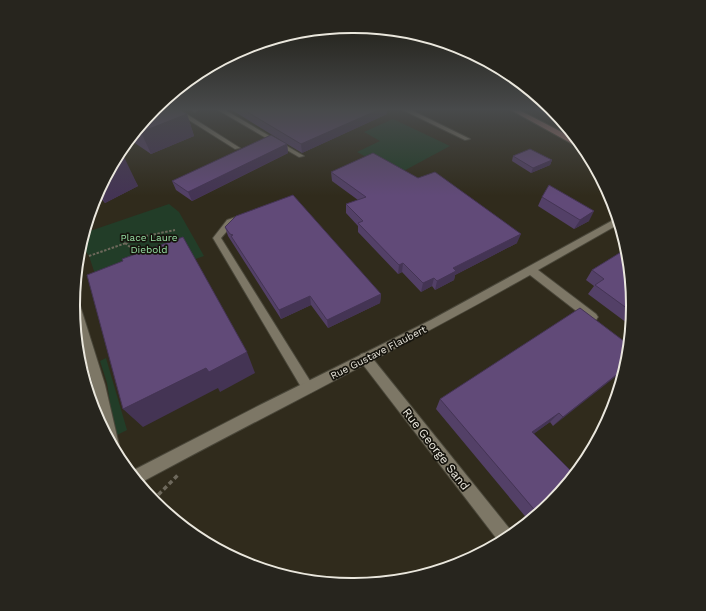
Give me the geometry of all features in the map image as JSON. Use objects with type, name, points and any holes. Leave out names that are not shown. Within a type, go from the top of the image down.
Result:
[{"type":"street","name":"Rue Gustave Flaubert","points":[[140,475],[435,323],[613,224]]},
{"type":"street","points":[[530,270],[599,323]]},
{"type":"street","points":[[81,327],[99,385],[107,423]]},
{"type":"street","name":"Rue George Sand","points":[[365,358],[502,533]]},
{"type":"lane","points":[[221,139],[237,148]]},
{"type":"lane","points":[[271,139],[301,156]]},
{"type":"lane","points":[[247,215],[230,222],[217,238],[308,388]]},
{"type":"path","points":[[89,256],[125,242],[175,230]]},
{"type":"path","points":[[125,242],[143,258]]},
{"type":"green space","points":[[376,139],[434,139],[450,146],[398,174],[357,152],[380,141]]},
{"type":"green space","name":"Place Laure Diebold","points":[[169,204],[179,212],[204,256],[101,292],[89,256],[86,252],[91,231]]},
{"type":"green space","points":[[106,358],[127,430],[115,436],[107,383],[100,361]]},
{"type":"building","points":[[263,139],[277,139],[287,144],[188,192],[172,181]]},
{"type":"building","points":[[292,139],[313,139],[301,144]]},
{"type":"building","points":[[530,149],[552,160],[533,168],[513,156]]},
{"type":"building","points":[[373,153],[418,178],[435,172],[521,234],[453,268],[456,271],[437,281],[434,278],[423,283],[403,263],[399,265],[358,223],[363,221],[346,204],[366,197],[331,172]]},
{"type":"building","points":[[549,185],[594,211],[580,220],[542,197]]},
{"type":"building","points":[[293,195],[381,294],[327,320],[310,296],[279,310],[231,236],[233,235],[230,234],[225,227],[236,216]]},
{"type":"building","points":[[183,237],[247,352],[209,372],[206,368],[123,409],[87,275],[123,261],[122,259]]},
{"type":"building","points":[[620,253],[626,308],[595,285],[604,279],[592,270]]},
{"type":"building","points":[[580,308],[623,341],[616,375],[563,417],[559,413],[532,432],[570,470],[558,485],[534,509],[440,399]]}]
